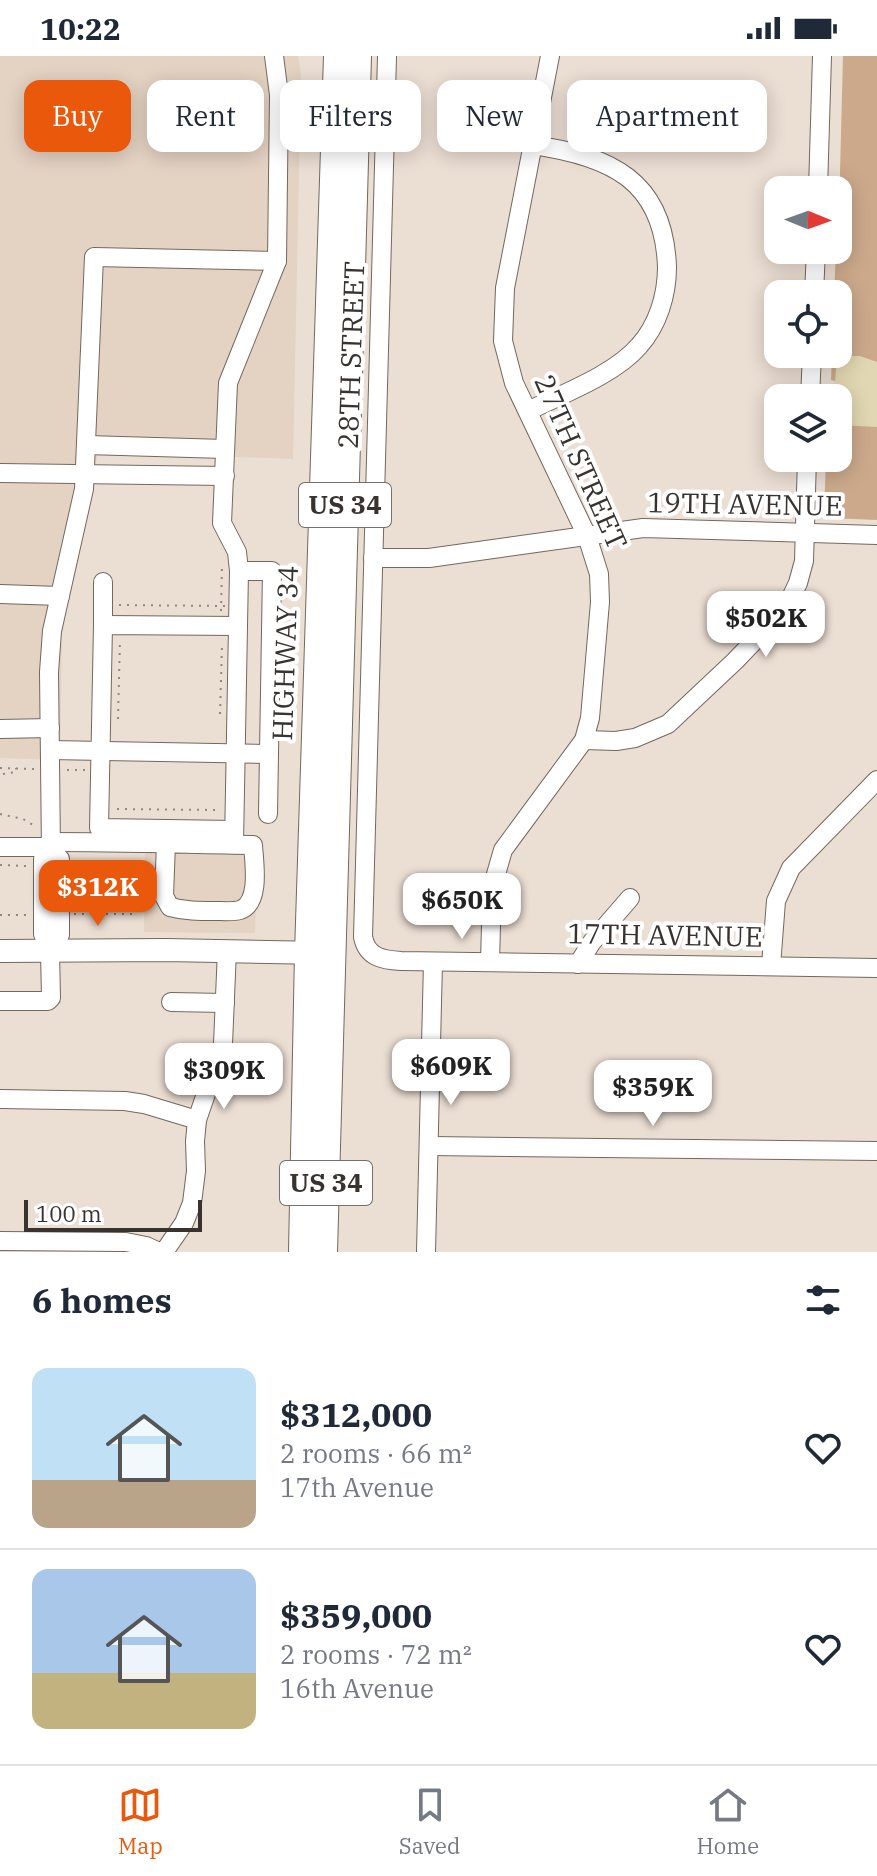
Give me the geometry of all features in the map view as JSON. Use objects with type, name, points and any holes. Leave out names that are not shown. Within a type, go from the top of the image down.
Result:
[{"type":"highway","points":[[325,56],[334,185]]},
{"type":"highway","name":"HIGHWAY 34","points":[[324,1252],[320,953],[337,56]]},
{"type":"highway","name":"HIGHWAY 34","points":[[302,1252],[320,953],[358,56]]},
{"type":"main road","points":[[0,951],[227,950],[320,953]]},
{"type":"street","points":[[234,837],[238,626],[230,568],[237,552],[222,523],[228,383],[277,261],[279,95],[274,56]]},
{"type":"street","name":"28TH STREET","points":[[364,943],[387,56]]},
{"type":"street","name":"27TH STREET","points":[[545,80],[550,56]]},
{"type":"street","points":[[818,176],[822,56]]},
{"type":"street","points":[[528,411],[603,372],[637,349],[654,325],[667,275],[663,228],[646,197],[625,174],[583,154],[551,148]]},
{"type":"street","name":"27TH STREET","points":[[490,962],[492,888],[503,850],[584,740],[590,718],[600,593],[597,563],[587,536],[514,383],[506,358],[502,320],[505,288],[532,152]]},
{"type":"street","points":[[0,1001],[48,1001],[51,998],[50,951],[60,935],[60,859],[48,842],[52,631],[85,473],[94,257],[277,261]]},
{"type":"street","points":[[86,445],[225,449]]},
{"type":"street","points":[[584,740],[616,741],[645,735],[668,724],[786,608],[802,574],[806,472]]},
{"type":"street","points":[[0,473],[225,476]]},
{"type":"street","name":"19TH AVENUE","points":[[373,558],[429,558],[653,528],[877,535]]},
{"type":"street","points":[[230,568],[272,571],[268,814]]},
{"type":"street","points":[[103,582],[99,828],[234,837],[253,845],[254,884],[247,906],[235,911],[181,911],[170,907],[164,896],[166,843]]},
{"type":"street","points":[[0,594],[60,596]]},
{"type":"street","points":[[103,625],[238,626]]},
{"type":"street","points":[[0,729],[50,728]]},
{"type":"street","points":[[50,750],[269,754]]},
{"type":"street","points":[[771,966],[776,901],[791,868],[877,780]]},
{"type":"street","points":[[0,847],[48,842],[166,843],[234,837]]},
{"type":"street","points":[[578,964],[592,942],[630,898]]},
{"type":"street","name":"17TH AVENUE","points":[[364,943],[368,950],[382,959],[433,962],[877,968]]},
{"type":"street","points":[[0,1241],[126,1242],[161,1252],[184,1223],[192,1203],[197,1120],[223,1044],[227,950]]},
{"type":"street","points":[[426,1252],[433,962]]},
{"type":"street","points":[[171,1002],[225,1003]]},
{"type":"street","points":[[0,1099],[125,1101],[197,1120]]},
{"type":"street","points":[[429,1146],[877,1151]]},
{"type":"path","points":[[221,617],[230,568]]},
{"type":"path","points":[[114,605],[230,606]]},
{"type":"path","points":[[113,719],[120,719],[120,633]]},
{"type":"path","points":[[0,768],[41,769]]},
{"type":"path","points":[[3,774],[16,772],[16,768]]},
{"type":"path","points":[[62,770],[92,770]]},
{"type":"path","points":[[111,809],[224,810]]},
{"type":"path","points":[[0,814],[23,819],[48,842]]},
{"type":"path","points":[[0,865],[39,866]]},
{"type":"path","points":[[69,914],[132,914],[132,870],[70,870]]},
{"type":"path","points":[[0,915],[39,915]]},
{"type":"shaded area","points":[[0,56],[298,56],[301,80],[280,80],[280,152],[299,152],[293,459],[98,452],[62,633],[60,760],[0,758]]},
{"type":"shaded area","points":[[843,56],[877,56],[877,520],[828,518],[824,514],[826,472],[852,472],[852,384],[835,384],[831,380],[831,368],[852,368],[852,280],[835,280],[835,264],[852,264],[852,176],[840,176]]},
{"type":"shaded area","points":[[145,837],[258,840],[255,933],[144,932]]},
{"type":"sand","points":[[852,356],[877,362],[877,427],[852,426],[852,384],[835,384],[836,368],[852,368]]}]
